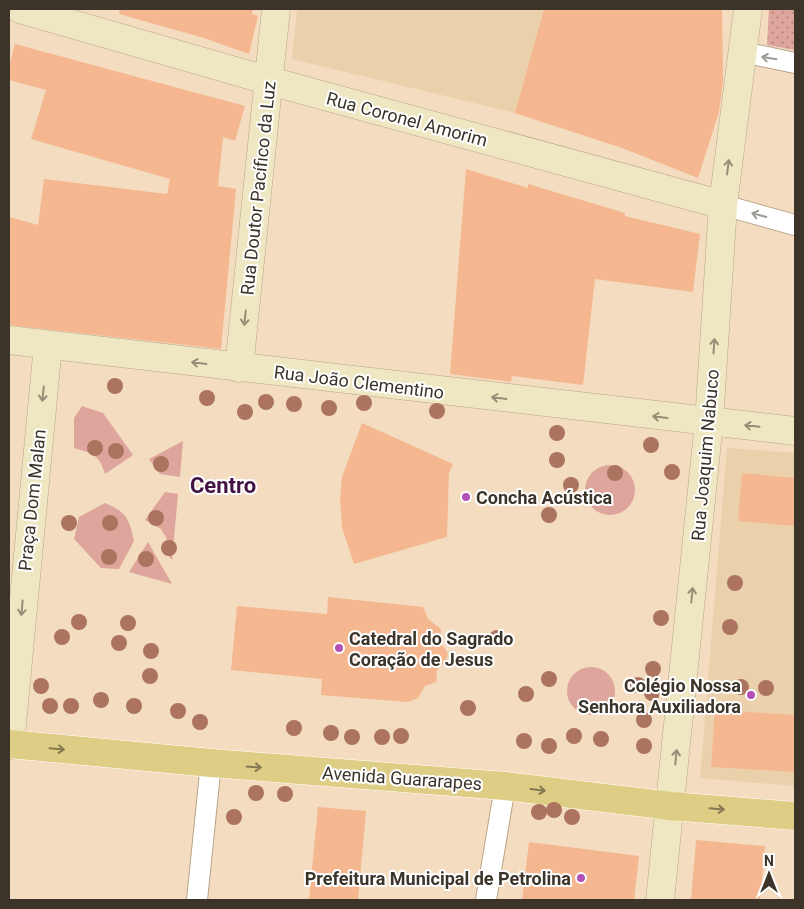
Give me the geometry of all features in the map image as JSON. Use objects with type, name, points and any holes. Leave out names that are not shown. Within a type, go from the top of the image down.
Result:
[{"type":"main road","name":"Rua Coronel Amorim","points":[[20,9],[270,82],[723,205]]},
{"type":"main road","name":"Rua Doutor Pacífico da Luz","points":[[239,368],[270,82],[276,9]]},
{"type":"main road","name":"Rua Joaquim Nabuco","points":[[660,900],[709,422],[723,205],[748,9]]},
{"type":"main road","name":"Rua João Clementino","points":[[9,340],[795,431]]},
{"type":"main road","name":"Praça Dom Malan","points":[[9,744],[17,575],[48,345]]},
{"type":"main road","name":"Avenida Guararapes","points":[[9,744],[211,763],[505,786],[671,806],[795,816]]},
{"type":"street","points":[[743,52],[795,63]]},
{"type":"street","name":"Rua Coronel Amorim","points":[[723,205],[795,225]]},
{"type":"street","points":[[197,900],[211,763]]},
{"type":"street","points":[[486,900],[505,786]]},
{"type":"shaded area","points":[[297,9],[544,9],[515,113],[292,59]]},
{"type":"shaded area","points":[[769,9],[795,9],[795,50],[767,45]]},
{"type":"shaded area","points":[[82,406],[103,413],[133,455],[105,474],[98,459],[74,448],[74,418]]},
{"type":"shaded area","points":[[183,441],[180,477],[160,474],[149,459]]},
{"type":"shaded area","name":"Colégio Nossa Senhora Auxiliadora","points":[[727,448],[795,453],[795,786],[700,778]]},
{"type":"shaded area","points":[[615,465],[628,472],[634,480],[634,500],[628,508],[620,514],[605,515],[592,508],[586,500],[585,485],[592,472],[600,466]]},
{"type":"shaded area","points":[[165,492],[178,494],[172,560],[161,548],[167,539],[161,529],[145,520]]},
{"type":"shaded area","points":[[105,503],[118,509],[126,517],[134,541],[119,569],[101,568],[74,539],[79,517]]},
{"type":"shaded area","points":[[148,542],[172,584],[129,572]]},
{"type":"shaded area","points":[[586,667],[596,667],[608,674],[615,686],[615,696],[608,708],[596,715],[586,715],[578,711],[571,704],[567,696],[567,686],[571,678],[578,671]]},
{"type":"building","points":[[120,9],[253,9],[252,14],[258,16],[249,54],[204,38],[119,14]]},
{"type":"building","points":[[544,9],[722,9],[723,81],[719,112],[698,178],[622,148],[515,113]]},
{"type":"building","points":[[15,44],[245,106],[235,141],[223,137],[218,186],[236,189],[221,349],[9,325],[9,217],[38,225],[44,179],[167,194],[170,179],[31,139],[46,90],[9,80],[9,67]]},
{"type":"building","points":[[466,169],[528,188],[528,184],[625,213],[625,216],[700,234],[693,292],[595,279],[583,385],[512,376],[511,382],[450,374]]},
{"type":"building","points":[[362,423],[453,464],[449,473],[447,537],[354,564],[342,528],[340,499],[342,477]]},
{"type":"building","points":[[742,473],[795,478],[795,526],[738,521]]},
{"type":"building","name":"Catedral do Sagrado Coração de Jesus","points":[[328,597],[423,607],[428,619],[441,629],[440,642],[448,653],[446,661],[437,670],[436,682],[425,686],[418,698],[408,702],[321,695],[322,679],[231,670],[237,606],[327,614]]},
{"type":"building","points":[[715,710],[795,715],[795,772],[711,767]]},
{"type":"building","points":[[318,807],[366,811],[358,900],[309,900]]},
{"type":"building","points":[[696,840],[765,846],[760,900],[691,900]]},
{"type":"building","name":"Prefeitura Municipal de Petrolina","points":[[529,842],[639,856],[634,900],[522,900]]},
{"type":"place","name":"Concha Acústica","points":[[466,497]]},
{"type":"place","name":"Catedral do Sagrado Coração de Jesus","points":[[339,648]]},
{"type":"place","name":"Colégio Nossa Senhora Auxiliadora","points":[[751,695]]},
{"type":"place","name":"Prefeitura Municipal de Petrolina","points":[[581,878]]},
{"type":"district","name":"Centro","points":[[223,485]]}]
